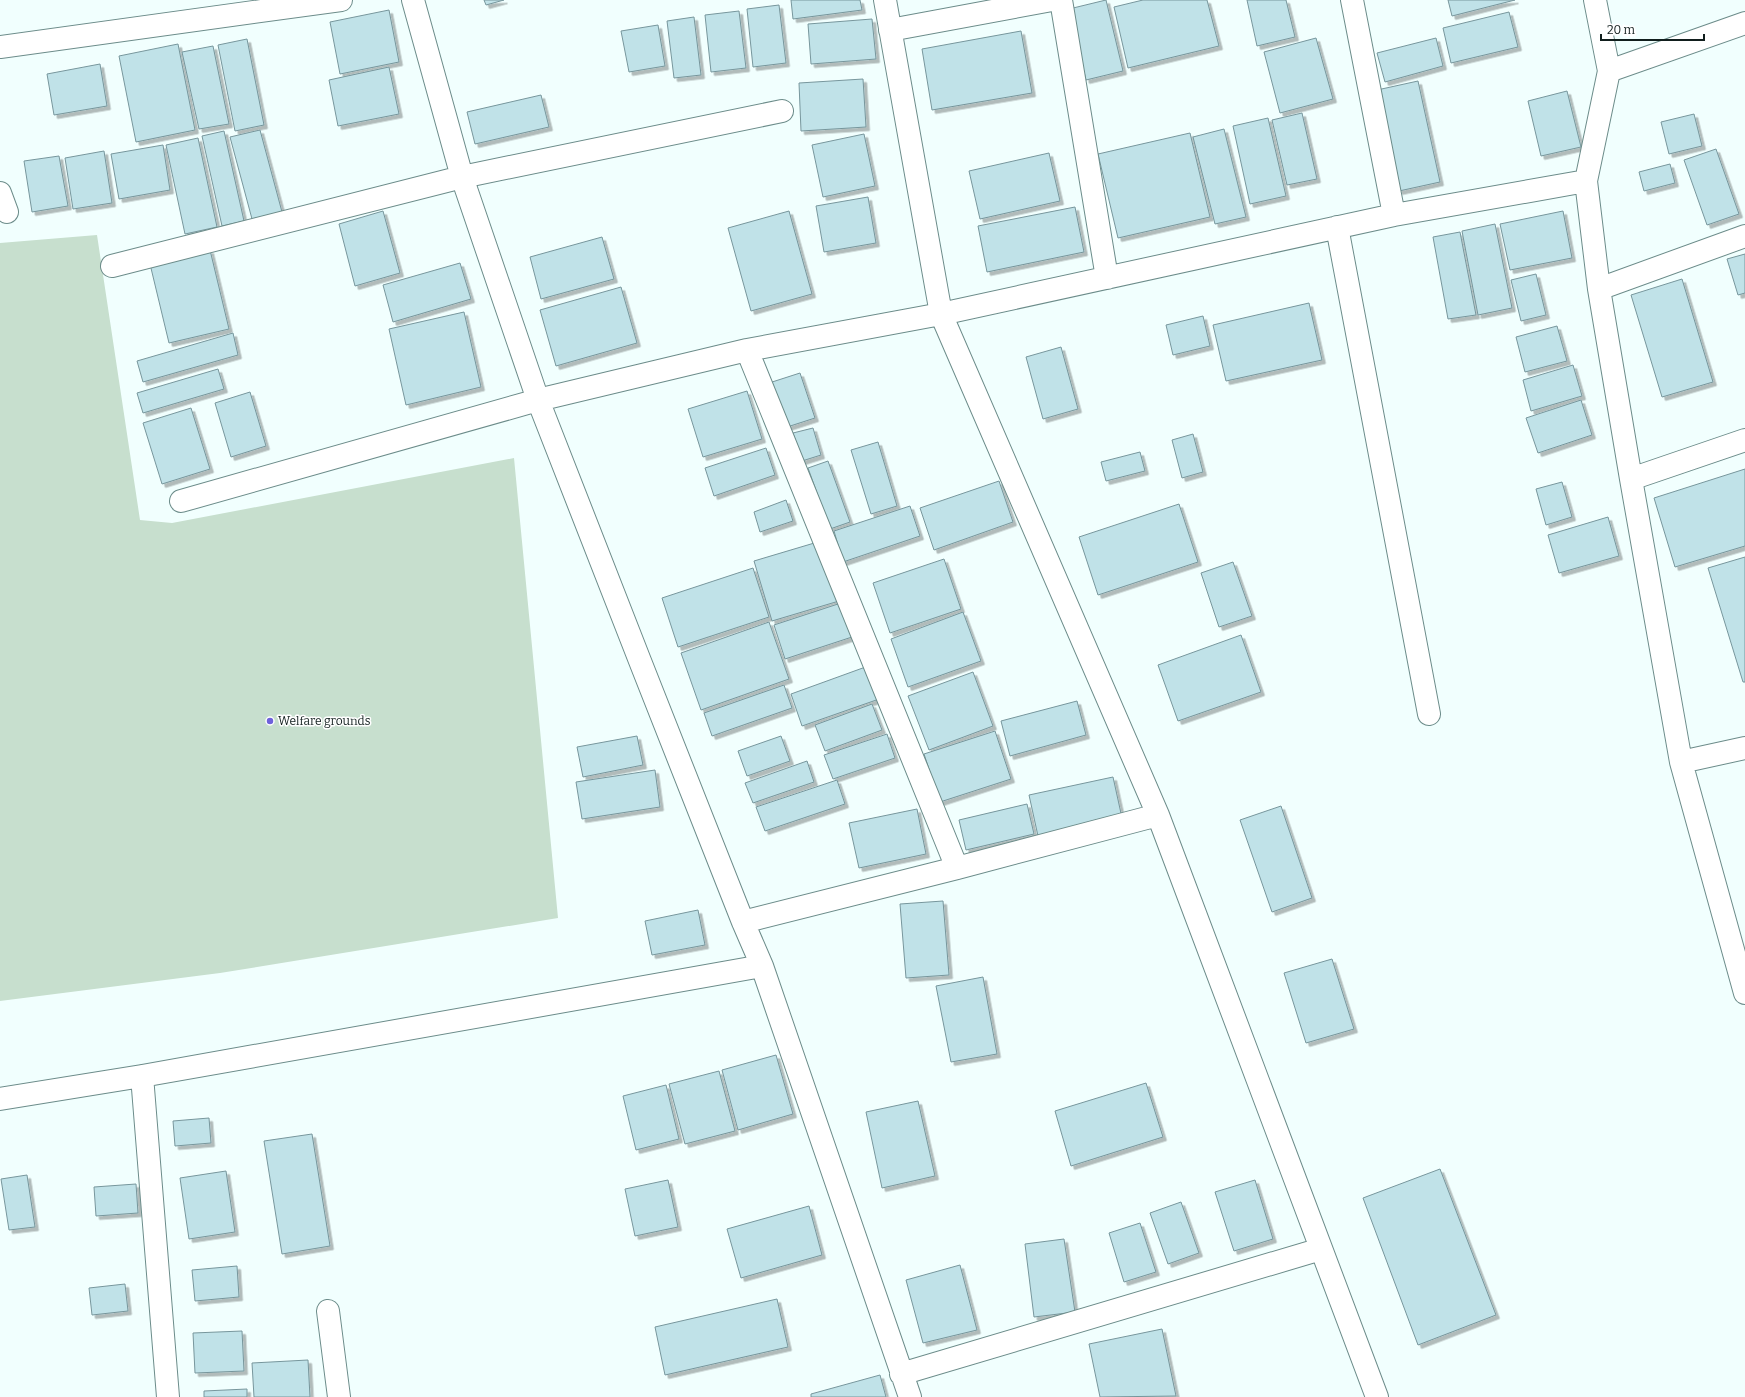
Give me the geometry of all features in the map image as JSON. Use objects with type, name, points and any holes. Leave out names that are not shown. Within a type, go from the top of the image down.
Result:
[{"type":"street","points":[[0,46],[341,0]]},
{"type":"street","points":[[413,0],[462,177],[538,400],[743,922],[762,966],[910,1397]]},
{"type":"street","points":[[885,0],[941,314],[1158,815],[1377,1397]]},
{"type":"street","points":[[890,30],[1052,0]]},
{"type":"street","points":[[1061,0],[1107,278]]},
{"type":"street","points":[[1352,0],[1394,215]]},
{"type":"street","points":[[1595,0],[1609,71],[1586,181],[1599,289],[1681,762],[1745,994]]},
{"type":"street","points":[[1609,71],[1745,23]]},
{"type":"street","points":[[112,266],[462,177],[782,111]]},
{"type":"street","points":[[181,501],[538,400],[747,350],[941,314],[1394,215],[1586,181]]},
{"type":"street","points":[[1337,227],[1429,714]]},
{"type":"street","points":[[1599,289],[1745,236]]},
{"type":"street","points":[[747,350],[957,868]]},
{"type":"street","points":[[1631,479],[1745,440]]},
{"type":"street","points":[[1681,762],[1745,748]]},
{"type":"street","points":[[743,922],[1158,815]]},
{"type":"street","points":[[0,1099],[142,1076],[762,966]]},
{"type":"street","points":[[142,1076],[168,1397]]},
{"type":"street","points":[[901,1374],[1322,1249]]},
{"type":"street","points":[[328,1312],[339,1397]]},
{"type":"green space","name":"Welfare grounds","points":[[97,235],[140,520],[172,523],[514,458],[558,918],[220,973],[0,1001],[0,243]]},
{"type":"building","points":[[484,0],[504,0],[486,5]]},
{"type":"building","points":[[791,0],[860,0],[862,10],[793,19]]},
{"type":"building","points":[[1106,0],[1123,71],[1086,80],[1069,9]]},
{"type":"building","points":[[1143,0],[1207,0],[1219,46],[1128,68],[1114,7]]},
{"type":"building","points":[[1247,0],[1286,0],[1295,37],[1257,46]]},
{"type":"building","points":[[1448,0],[1515,0],[1452,16]]},
{"type":"building","points":[[779,5],[786,63],[753,67],[747,9]]},
{"type":"building","points":[[389,10],[399,62],[340,74],[330,22]]},
{"type":"building","points":[[739,11],[746,68],[711,72],[705,15]]},
{"type":"building","points":[[1509,12],[1518,47],[1451,63],[1443,28]]},
{"type":"building","points":[[694,17],[701,75],[674,78],[667,21]]},
{"type":"building","points":[[872,19],[876,59],[811,64],[808,24]]},
{"type":"building","points":[[658,25],[665,66],[629,72],[621,31]]},
{"type":"building","points":[[1021,31],[1032,93],[932,110],[922,49]]},
{"type":"building","points":[[1316,38],[1333,99],[1280,113],[1264,52]]},
{"type":"building","points":[[1436,38],[1443,66],[1385,82],[1377,53]]},
{"type":"building","points":[[247,39],[264,125],[235,131],[218,45]]},
{"type":"building","points":[[178,44],[195,130],[136,142],[119,56]]},
{"type":"building","points":[[213,46],[229,124],[199,129],[182,52]]},
{"type":"building","points":[[100,64],[107,106],[54,115],[47,74]]},
{"type":"building","points":[[389,67],[399,114],[338,126],[329,80]]},
{"type":"building","points":[[863,79],[866,127],[801,131],[799,83]]},
{"type":"building","points":[[1418,81],[1440,182],[1399,191],[1377,90]]},
{"type":"building","points":[[1567,91],[1581,147],[1541,156],[1528,101]]},
{"type":"building","points":[[541,95],[549,127],[475,144],[467,112]]},
{"type":"building","points":[[1302,113],[1317,179],[1287,185],[1272,120]]},
{"type":"building","points":[[1694,114],[1702,146],[1669,154],[1661,122]]},
{"type":"building","points":[[1268,118],[1286,196],[1250,204],[1233,126]]},
{"type":"building","points":[[1224,129],[1246,217],[1215,224],[1193,137]]},
{"type":"building","points":[[260,130],[282,212],[252,219],[230,137]]},
{"type":"building","points":[[224,131],[244,221],[222,226],[202,136]]},
{"type":"building","points":[[1190,133],[1210,217],[1118,238],[1098,154]]},
{"type":"building","points":[[864,134],[875,186],[823,197],[812,145]]},
{"type":"building","points":[[198,138],[217,227],[185,234],[166,145]]},
{"type":"building","points":[[163,145],[170,190],[119,199],[111,154]]},
{"type":"building","points":[[1716,149],[1739,214],[1707,225],[1684,160]]},
{"type":"building","points":[[104,151],[112,203],[73,209],[65,158]]},
{"type":"building","points":[[1049,153],[1060,201],[980,219],[969,171]]},
{"type":"building","points":[[59,156],[68,206],[32,212],[24,161]]},
{"type":"building","points":[[1670,164],[1675,183],[1644,191],[1639,172]]},
{"type":"building","points":[[868,197],[876,243],[824,252],[816,206]]},
{"type":"building","points":[[1075,207],[1084,252],[987,272],[978,226]]},
{"type":"building","points":[[383,211],[400,273],[355,286],[339,224]]},
{"type":"building","points":[[789,211],[812,294],[751,311],[728,228]]},
{"type":"building","points":[[1563,211],[1572,258],[1510,270],[1500,224]]},
{"type":"building","points":[[1495,224],[1512,308],[1478,315],[1462,231]]},
{"type":"building","points":[[1460,232],[1476,315],[1448,319],[1433,237]]},
{"type":"building","points":[[602,237],[614,279],[541,299],[530,257]]},
{"type":"building","points":[[210,250],[229,329],[169,343],[150,264]]},
{"type":"building","points":[[1745,254],[1745,293],[1738,295],[1727,259]]},
{"type":"building","points":[[460,263],[471,299],[393,322],[383,285]]},
{"type":"building","points":[[1536,274],[1546,315],[1521,321],[1511,280]]},
{"type":"building","points":[[1682,279],[1713,382],[1662,397],[1631,295]]},
{"type":"building","points":[[621,287],[637,343],[556,366],[540,310]]},
{"type":"building","points":[[1309,303],[1322,360],[1226,381],[1213,325]]},
{"type":"building","points":[[464,312],[481,387],[406,405],[389,329]]},
{"type":"building","points":[[1203,316],[1210,346],[1173,355],[1166,325]]},
{"type":"building","points":[[1557,326],[1567,361],[1525,372],[1516,337]]},
{"type":"building","points":[[233,333],[238,355],[143,382],[137,361]]},
{"type":"building","points":[[1061,347],[1078,409],[1043,419],[1026,357]]},
{"type":"building","points":[[1573,365],[1582,396],[1531,411],[1523,380]]},
{"type":"building","points":[[218,369],[224,389],[143,413],[137,393]]},
{"type":"building","points":[[800,373],[815,418],[784,428],[769,383]]},
{"type":"building","points":[[747,391],[762,439],[703,457],[688,409]]},
{"type":"building","points":[[250,392],[266,446],[231,457],[215,403]]},
{"type":"building","points":[[1581,400],[1592,435],[1538,453],[1526,418]]},
{"type":"building","points":[[191,408],[210,469],[162,484],[143,423]]},
{"type":"building","points":[[813,428],[821,455],[802,461],[793,433]]},
{"type":"building","points":[[1193,434],[1203,472],[1182,478],[1172,440]]},
{"type":"building","points":[[878,442],[897,506],[871,514],[851,450]]},
{"type":"building","points":[[766,448],[775,475],[714,496],[705,468]]},
{"type":"building","points":[[1140,452],[1145,471],[1106,481],[1101,462]]},
{"type":"building","points":[[828,461],[850,522],[830,529],[808,468]]},
{"type":"building","points":[[1745,469],[1745,546],[1675,567],[1654,498]]},
{"type":"building","points":[[999,481],[1013,522],[934,550],[920,508]]},
{"type":"building","points":[[1562,482],[1572,517],[1546,525],[1536,489]]},
{"type":"building","points":[[786,500],[793,521],[760,532],[754,512]]},
{"type":"building","points":[[1179,504],[1198,562],[1098,595],[1079,537]]},
{"type":"building","points":[[910,506],[920,536],[843,562],[834,531]]},
{"type":"building","points":[[1608,517],[1619,556],[1559,573],[1548,535]]},
{"type":"building","points":[[821,541],[839,601],[772,621],[754,561]]},
{"type":"building","points":[[1745,557],[1745,682],[1743,682],[1708,568]]},
{"type":"building","points":[[944,559],[961,609],[890,633],[873,583]]},
{"type":"building","points":[[1233,562],[1252,616],[1219,627],[1201,573]]},
{"type":"building","points":[[753,568],[769,617],[678,647],[662,598]]},
{"type":"building","points":[[841,603],[852,637],[785,659],[774,625]]},
{"type":"building","points":[[963,612],[981,661],[908,687],[891,639]]},
{"type":"building","points":[[769,622],[789,679],[701,710],[681,653]]},
{"type":"building","points":[[1241,635],[1261,692],[1178,721],[1158,665]]},
{"type":"building","points":[[871,665],[882,698],[802,726],[791,694]]},
{"type":"building","points":[[973,672],[993,726],[929,750],[908,696]]},
{"type":"building","points":[[784,685],[792,708],[712,736],[704,713]]},
{"type":"building","points":[[1077,701],[1086,735],[1010,756],[1001,721]]},
{"type":"building","points":[[872,704],[882,730],[825,751],[815,725]]},
{"type":"building","points":[[995,731],[1011,779],[940,802],[924,754]]},
{"type":"building","points":[[887,734],[895,758],[833,779],[824,755]]},
{"type":"building","points":[[637,736],[643,765],[583,777],[577,747]]},
{"type":"building","points":[[781,736],[790,761],[747,776],[738,751]]},
{"type":"building","points":[[807,761],[814,782],[753,803],[745,783]]},
{"type":"building","points":[[655,770],[660,807],[582,819],[576,782]]},
{"type":"building","points":[[1113,777],[1122,818],[1038,836],[1029,795]]},
{"type":"building","points":[[837,780],[845,804],[765,831],[756,807]]},
{"type":"building","points":[[1027,804],[1034,834],[966,850],[959,820]]},
{"type":"building","points":[[1281,806],[1312,898],[1272,912],[1240,820]]},
{"type":"building","points":[[917,809],[926,854],[859,868],[849,823]]},
{"type":"building","points":[[943,901],[949,975],[906,978],[900,904]]},
{"type":"building","points":[[698,910],[705,945],[652,955],[645,921]]},
{"type":"building","points":[[1332,959],[1354,1029],[1306,1043],[1284,973]]},
{"type":"building","points":[[983,977],[997,1054],[951,1062],[936,986]]},
{"type":"building","points":[[776,1055],[793,1114],[738,1130],[722,1070]]},
{"type":"building","points":[[719,1071],[735,1131],[685,1144],[669,1084]]},
{"type":"building","points":[[1146,1083],[1163,1137],[1071,1166],[1055,1111]]},
{"type":"building","points":[[666,1085],[679,1139],[636,1150],[623,1096]]},
{"type":"building","points":[[918,1101],[935,1176],[882,1188],[866,1112]]},
{"type":"building","points":[[209,1118],[211,1143],[175,1146],[173,1121]]},
{"type":"building","points":[[312,1134],[330,1246],[282,1254],[264,1141]]},
{"type":"building","points":[[1440,1169],[1496,1315],[1418,1345],[1363,1198]]},
{"type":"building","points":[[226,1171],[235,1232],[189,1239],[180,1178]]},
{"type":"building","points":[[27,1175],[35,1227],[9,1230],[1,1179]]},
{"type":"building","points":[[668,1180],[678,1227],[635,1236],[625,1189]]},
{"type":"building","points":[[1255,1180],[1273,1239],[1234,1251],[1215,1192]]},
{"type":"building","points":[[136,1184],[138,1213],[96,1216],[94,1187]]},
{"type":"building","points":[[1181,1202],[1199,1253],[1168,1264],[1150,1213]]},
{"type":"building","points":[[809,1206],[822,1255],[741,1278],[727,1229]]},
{"type":"building","points":[[1140,1223],[1156,1272],[1124,1282],[1109,1233]]},
{"type":"building","points":[[1064,1239],[1075,1312],[1034,1317],[1025,1244]]},
{"type":"building","points":[[960,1265],[977,1330],[923,1343],[906,1280]]},
{"type":"building","points":[[237,1266],[239,1297],[195,1301],[192,1270]]},
{"type":"building","points":[[125,1284],[128,1311],[92,1315],[89,1288]]},
{"type":"building","points":[[777,1299],[788,1347],[665,1375],[655,1327]]},
{"type":"building","points":[[1162,1329],[1176,1396],[1100,1397],[1089,1344]]},
{"type":"building","points":[[242,1331],[244,1371],[195,1373],[193,1333]]},
{"type":"building","points":[[308,1360],[310,1397],[254,1397],[252,1363]]},
{"type":"building","points":[[880,1375],[886,1397],[811,1397],[811,1394]]},
{"type":"building","points":[[247,1389],[247,1397],[204,1397],[204,1391]]},
{"type":"place","name":"Welfare grounds","points":[[270,721]]}]
